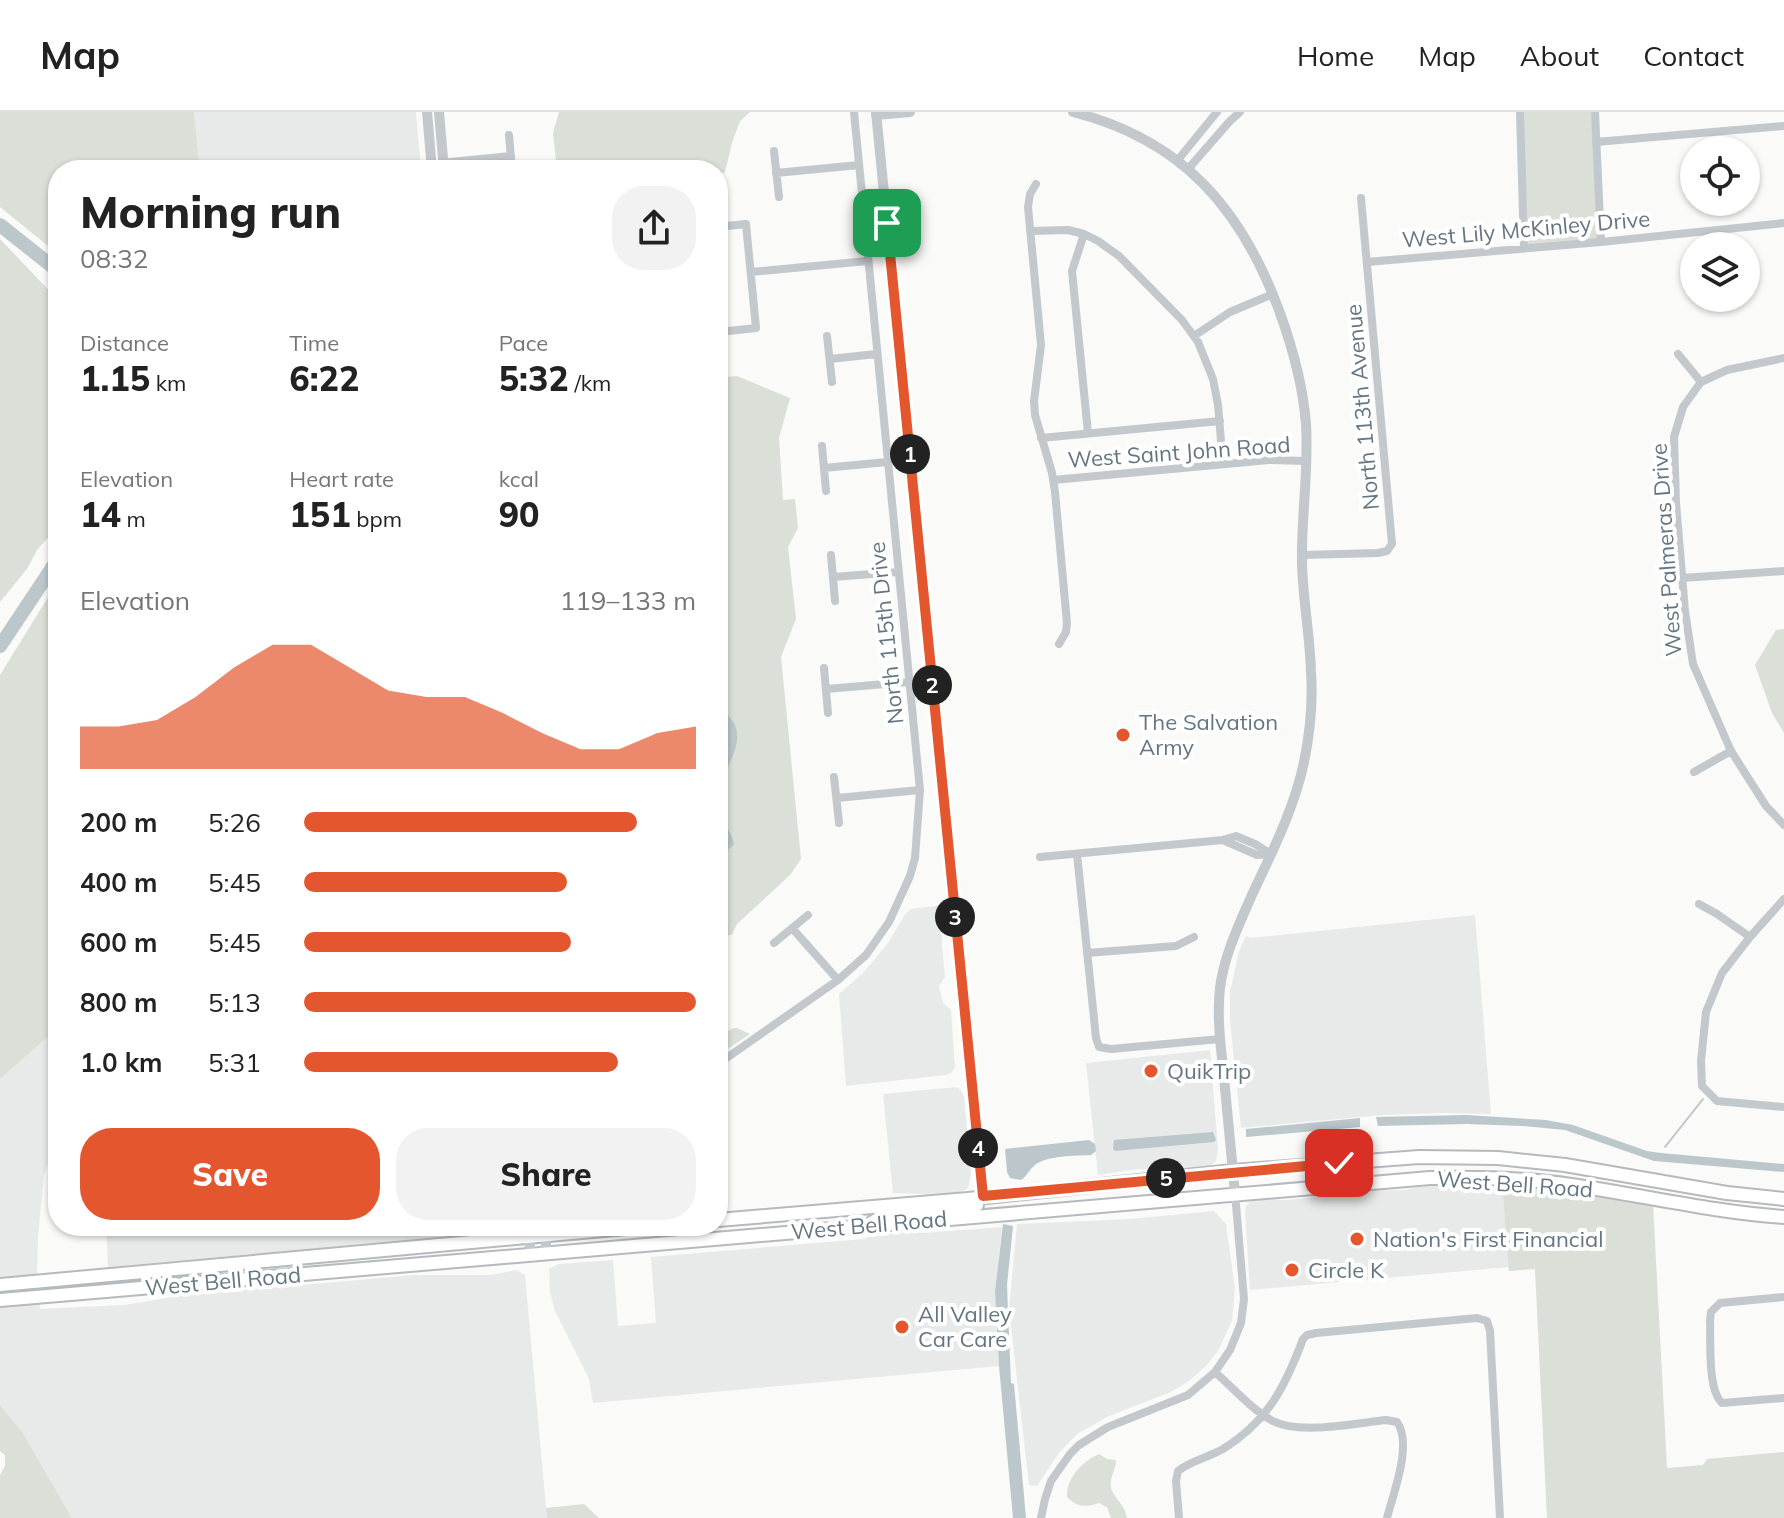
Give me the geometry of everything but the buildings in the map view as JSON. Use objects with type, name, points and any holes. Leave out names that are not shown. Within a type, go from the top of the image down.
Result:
[{"type":"main road","name":"West Bell Road","points":[[728,1220],[1233,1171],[1419,1157],[1498,1158],[1565,1165],[1727,1193],[1784,1199]]},
{"type":"main road","name":"West Bell Road","points":[[0,1300],[1430,1178],[1488,1178],[1568,1184],[1724,1211],[1784,1217]]},
{"type":"main road","points":[[868,1226],[885,1215],[973,1207],[981,1202],[983,1196]]},
{"type":"main road","points":[[770,1233],[781,1222],[834,1217],[852,1208]]},
{"type":"main road","points":[[728,1228],[738,1219]]},
{"type":"main road","name":"West Bell Road","points":[[0,1285],[423,1246],[494,1236]]},
{"type":"main road","points":[[652,1243],[670,1236]]},
{"type":"street","points":[[427,112],[437,160]]},
{"type":"street","points":[[438,160],[439,112]]},
{"type":"street","name":"North 115th Drive","points":[[728,1057],[838,980],[866,955],[889,922],[915,858],[920,790],[854,112]]},
{"type":"street","points":[[910,112],[876,114],[983,1196]]},
{"type":"street","points":[[1041,1518],[1051,1481],[1079,1445],[1108,1427],[1188,1395],[1215,1372],[1236,1339],[1244,1290],[1220,1039],[1219,992],[1231,941],[1297,789],[1309,726],[1311,670],[1302,555],[1305,416],[1292,350],[1273,294],[1254,251],[1238,226],[1188,169],[1132,133],[1091,114],[1073,112]]},
{"type":"street","points":[[1177,161],[1217,112]]},
{"type":"street","points":[[1188,169],[1240,112]]},
{"type":"street","points":[[1520,112],[1524,248]]},
{"type":"street","points":[[1595,112],[1601,242]]},
{"type":"street","points":[[1596,142],[1784,126]]},
{"type":"street","points":[[509,135],[511,160]]},
{"type":"street","points":[[774,151],[779,197]]},
{"type":"street","points":[[482,160],[511,156]]},
{"type":"street","points":[[776,173],[859,165]]},
{"type":"street","points":[[1036,184],[1028,201],[1041,345],[1034,401],[1053,480],[1067,623],[1059,644]]},
{"type":"street","name":"North 113th Avenue","points":[[1302,555],[1360,555],[1390,548],[1392,535],[1361,198]]},
{"type":"street","name":"West Lily McKinley Drive","points":[[1367,262],[1784,223]]},
{"type":"street","points":[[728,226],[746,224],[756,328],[728,331]]},
{"type":"street","points":[[1030,231],[1060,229],[1084,234],[1106,245],[1176,314],[1194,336],[1213,379],[1223,464]]},
{"type":"street","points":[[1084,234],[1072,274],[1088,433]]},
{"type":"street","points":[[751,272],[867,261]]},
{"type":"street","points":[[1194,336],[1230,312],[1273,294]]},
{"type":"street","points":[[827,336],[832,382]]},
{"type":"street","points":[[830,359],[876,354]]},
{"type":"street","points":[[1678,354],[1701,382],[1727,370],[1784,358]]},
{"type":"street","name":"West Palmeras Drive","points":[[1701,382],[1683,407],[1674,437],[1682,578],[1693,664],[1731,751],[1766,806],[1784,825]]},
{"type":"street","points":[[1041,438],[1220,421]]},
{"type":"street","points":[[822,446],[826,491]]},
{"type":"street","name":"West Saint John Road","points":[[1053,480],[1269,460],[1306,461]]},
{"type":"street","points":[[824,468],[887,462]]},
{"type":"street","points":[[831,555],[835,601]]},
{"type":"street","points":[[1682,578],[1784,571]]},
{"type":"street","points":[[833,577],[898,572]]},
{"type":"street","points":[[824,668],[828,713]]},
{"type":"street","points":[[826,689],[909,682]]},
{"type":"street","points":[[1694,772],[1731,751]]},
{"type":"street","points":[[834,777],[839,823]]},
{"type":"street","points":[[837,798],[920,790]]},
{"type":"street","points":[[1040,857],[1223,840],[1236,836],[1271,854]]},
{"type":"street","points":[[1077,854],[1099,1047],[1111,1049],[1220,1039]]},
{"type":"street","points":[[1784,899],[1722,973],[1706,1012],[1701,1061],[1702,1086],[1717,1101],[1784,1107]]},
{"type":"street","points":[[1699,904],[1750,937]]},
{"type":"street","points":[[774,943],[808,915]]},
{"type":"street","points":[[792,928],[838,980]]},
{"type":"street","points":[[1087,953],[1176,946],[1194,937]]},
{"type":"street","points":[[530,1236],[530,1254]]},
{"type":"street","points":[[544,1254],[546,1236]]},
{"type":"street","points":[[1784,1297],[1720,1303],[1714,1307],[1710,1320],[1713,1384],[1717,1398],[1722,1403],[1784,1398]]},
{"type":"street","points":[[1179,1518],[1178,1471],[1227,1446],[1264,1415],[1287,1381],[1307,1335],[1477,1318],[1487,1321],[1490,1331],[1500,1518]]},
{"type":"street","points":[[1215,1372],[1264,1415],[1281,1425],[1296,1428],[1386,1420],[1397,1422],[1403,1454],[1387,1518]]},
{"type":"shaded area","points":[[0,112],[194,112],[199,160],[48,160],[48,246],[0,207]]},
{"type":"shaded area","points":[[194,112],[416,112],[420,160],[199,160]]},
{"type":"shaded area","points":[[559,112],[750,112],[740,121],[728,160],[556,160],[553,133]]},
{"type":"shaded area","points":[[1520,112],[1595,112],[1601,242],[1524,248]]},
{"type":"shaded area","points":[[0,239],[48,289],[48,537],[0,602]]},
{"type":"shaded area","points":[[737,376],[790,398],[779,438],[783,500],[795,499],[798,528],[788,547],[796,619],[781,657],[801,859],[790,875],[737,924],[732,935],[728,935],[728,377]]},
{"type":"shaded area","points":[[48,597],[48,1037],[0,1079],[0,675]]},
{"type":"shaded area","points":[[1784,629],[1784,733],[1772,713],[1755,665],[1776,630]]},
{"type":"shaded area","points":[[728,715],[736,728],[736,747],[728,768]]},
{"type":"shaded area","points":[[728,829],[734,844],[728,849]]},
{"type":"shaded area","points":[[942,905],[945,977],[939,986],[943,1003],[951,1010],[955,1068],[946,1075],[846,1086],[839,994],[864,972],[888,943],[906,913],[912,909]]},
{"type":"shaded area","points":[[1475,915],[1491,1114],[1383,1115],[1241,1128],[1230,992],[1239,951],[1246,936]]},
{"type":"shaded area","points":[[737,1028],[750,1034],[728,1049],[728,1031]]},
{"type":"shaded area","points":[[48,1037],[48,1163],[38,1236],[40,1309],[124,1305],[179,1296],[414,1275],[492,1275],[516,1270],[525,1275],[547,1518],[72,1518],[23,1433],[0,1405],[0,1079]]},
{"type":"shaded area","points":[[1210,1050],[1218,1149],[1216,1161],[1209,1167],[1172,1171],[1139,1169],[1098,1175],[1086,1063]]},
{"type":"shaded area","points":[[956,1087],[964,1097],[971,1173],[967,1189],[925,1194],[893,1193],[883,1094]]},
{"type":"shaded area","points":[[1466,1115],[1546,1120],[1573,1125],[1647,1151],[1784,1164],[1784,1172],[1654,1161],[1565,1130],[1467,1124],[1378,1126],[1376,1117]]},
{"type":"shaded area","points":[[1360,1118],[1360,1127],[1246,1137],[1246,1129]]},
{"type":"shaded area","points":[[1213,1132],[1214,1142],[1113,1149],[1114,1140]]},
{"type":"shaded area","points":[[1089,1140],[1095,1144],[1096,1151],[1091,1155],[1039,1162],[1021,1180],[1010,1178],[1007,1172],[1005,1149]]},
{"type":"shaded area","points":[[1434,1184],[1502,1185],[1509,1267],[1250,1290],[1245,1212],[1253,1199],[1287,1200],[1340,1191],[1404,1190]]},
{"type":"shaded area","points":[[1502,1185],[1653,1204],[1667,1468],[1703,1465],[1707,1459],[1784,1452],[1784,1518],[1547,1518],[1535,1269],[1509,1271]]},
{"type":"shaded area","points":[[1214,1211],[1226,1224],[1235,1288],[1232,1321],[1218,1351],[1189,1381],[1171,1392],[1109,1416],[1077,1434],[1059,1453],[1037,1486],[1029,1485],[1009,1309],[1017,1224],[1130,1219]]},
{"type":"shaded area","points":[[1003,1224],[1013,1226],[1007,1285],[1011,1383],[1014,1384],[1026,1518],[1013,1518],[999,1366],[995,1291]]},
{"type":"shaded area","points":[[1002,1227],[995,1291],[999,1366],[593,1403],[589,1379],[555,1311],[550,1292],[549,1269],[559,1264],[613,1260],[618,1326],[656,1323],[651,1257],[864,1239],[873,1235]]},
{"type":"shaded area","points":[[106,1236],[443,1236],[434,1238],[108,1267]]},
{"type":"shaded area","points":[[0,1405],[23,1433],[72,1518],[0,1518],[0,1475],[5,1466],[5,1455],[0,1451]]},
{"type":"shaded area","points":[[1099,1454],[1116,1460],[1111,1487],[1127,1518],[1111,1518],[1107,1507],[1099,1503],[1082,1506],[1067,1497],[1069,1483],[1077,1471]]},
{"type":"shaded area","points":[[584,1504],[599,1518],[547,1518],[546,1508]]},
{"type":"waterway","points":[[0,225],[48,263]]},
{"type":"waterway","points":[[0,646],[48,574]]},
{"type":"waterway","points":[[1665,1147],[1703,1099]]},
{"type":"place","name":"The Salvation Army","points":[[1123,735]]},
{"type":"place","name":"QuikTrip","points":[[1151,1071]]},
{"type":"place","name":"Nation's First Financial","points":[[1357,1239]]},
{"type":"place","name":"Circle K","points":[[1292,1270]]},
{"type":"place","name":"All Valley Car Care","points":[[902,1327]]},
{"type":"route","points":[[887,223],[983,1196],[1339,1163]]}]
